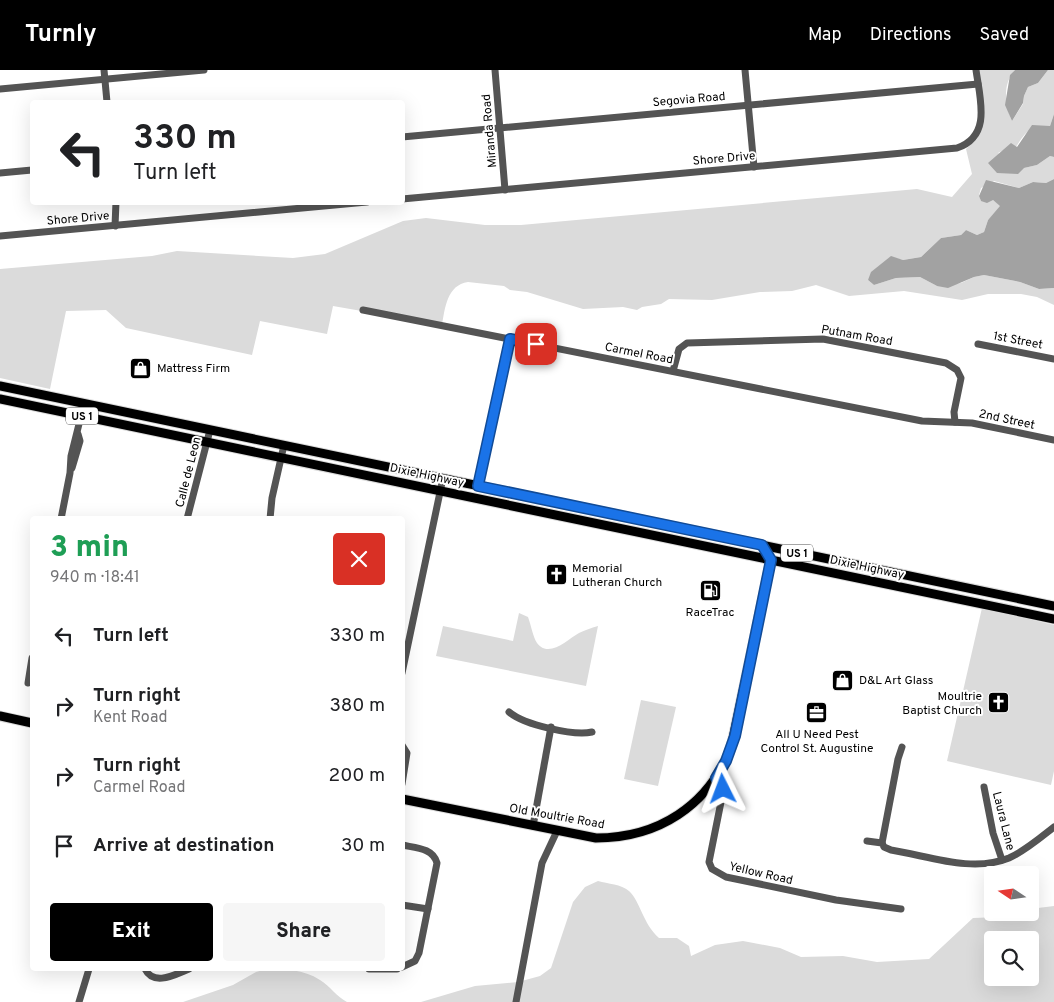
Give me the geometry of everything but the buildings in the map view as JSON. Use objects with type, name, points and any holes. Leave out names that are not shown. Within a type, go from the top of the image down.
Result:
[{"type":"main road","name":"US 1","points":[[0,386],[1054,606]]},
{"type":"main road","name":"Dixie Highway","points":[[0,399],[1054,619]]},
{"type":"main road","points":[[762,545],[771,560]]},
{"type":"main road","name":"Old Moultrie Road","points":[[405,800],[557,831],[610,838],[650,830],[672,820],[701,797],[726,761],[735,736],[771,560]]},
{"type":"main road","points":[[0,716],[30,722]]},
{"type":"street","points":[[104,70],[107,100]]},
{"type":"street","points":[[0,89],[204,70]]},
{"type":"street","name":"Miranda Road","points":[[495,70],[505,190]]},
{"type":"street","points":[[745,70],[754,167]]},
{"type":"street","name":"Shore Drive","points":[[405,199],[953,149],[963,146],[975,137],[980,126],[982,113],[976,70]]},
{"type":"street","name":"Segovia Road","points":[[405,137],[978,84]]},
{"type":"street","points":[[0,173],[30,170]]},
{"type":"street","points":[[116,205],[116,226]]},
{"type":"street","name":"Shore Drive","points":[[0,236],[336,205]]},
{"type":"street","name":"Carmel Road","points":[[363,310],[912,418],[954,422]]},
{"type":"street","name":"Putnam Road","points":[[673,372],[679,349],[687,343],[811,338],[835,341],[946,363],[954,367],[961,378],[954,412],[954,422]]},
{"type":"street","points":[[478,486],[510,339]]},
{"type":"street","name":"1st Street","points":[[978,344],[1054,359]]},
{"type":"street","points":[[62,516],[70,473],[71,456],[84,404]]},
{"type":"street","name":"2nd Street","points":[[954,422],[972,423],[1054,440]]},
{"type":"street","name":"Calle de Leon","points":[[188,516],[210,430]]},
{"type":"street","points":[[270,516],[272,498],[284,445]]},
{"type":"street","points":[[405,659],[443,478]]},
{"type":"street","points":[[597,510],[604,525]]},
{"type":"street","points":[[924,592],[927,580]]},
{"type":"street","points":[[28,683],[30,670]]},
{"type":"street","points":[[509,712],[526,722],[581,733],[592,732]]},
{"type":"street","points":[[533,826],[551,727]]},
{"type":"street","points":[[882,844],[902,747]]},
{"type":"street","points":[[405,749],[407,752],[405,765]]},
{"type":"street","name":"Yellow Road","points":[[716,778],[722,784],[723,792],[709,862],[718,874],[782,890],[901,909]]},
{"type":"street","name":"Laura Lane","points":[[984,787],[993,832],[1002,860]]},
{"type":"street","points":[[867,841],[882,844],[884,848],[891,850],[961,864],[981,864],[1002,860],[1018,853],[1054,828]]},
{"type":"street","points":[[516,1002],[540,871],[557,831]]},
{"type":"street","points":[[405,846],[427,850],[437,859],[417,958],[412,964],[405,966]]},
{"type":"street","points":[[405,905],[428,909]]},
{"type":"street","points":[[79,1002],[88,971]]},
{"type":"street","points":[[147,971],[151,976],[159,979],[179,971]]},
{"type":"shaded area","points":[[977,70],[1015,70],[1006,88],[1006,102],[1012,121],[1023,104],[1028,87],[1038,83],[1048,70],[1054,70],[1054,114],[1050,126],[1026,133],[1016,147],[1011,144],[998,153],[1024,168],[1037,165],[1050,156],[1054,157],[1054,179],[1046,183],[1033,182],[1019,188],[994,181],[981,188],[979,195],[981,201],[993,200],[1001,206],[988,220],[984,232],[977,235],[966,230],[961,235],[941,238],[921,257],[903,260],[891,257],[868,280],[874,285],[896,278],[920,277],[937,286],[961,283],[984,275],[1020,282],[1039,289],[1054,288],[1054,305],[1037,297],[1021,294],[988,294],[962,300],[904,291],[849,296],[816,285],[792,291],[760,292],[712,300],[669,299],[661,304],[642,307],[637,310],[623,307],[583,309],[527,292],[510,290],[504,286],[468,282],[461,284],[451,292],[442,325],[333,306],[327,334],[260,321],[252,355],[126,328],[106,310],[66,311],[50,389],[0,378],[0,269],[152,256],[177,251],[293,258],[325,254],[403,221],[426,218],[485,225],[521,225],[917,189],[952,197],[972,174],[966,149],[977,139],[982,127]]},
{"type":"shaded area","points":[[1015,70],[1048,70],[1038,83],[1028,87],[1023,103],[1012,121],[1005,105],[1010,75]]},
{"type":"shaded area","points":[[1054,114],[1054,157],[1050,156],[1037,165],[1024,168],[1018,174],[997,173],[988,163],[1011,143],[1017,147],[1032,125],[1050,126]]},
{"type":"shaded area","points":[[1054,179],[1054,288],[1039,289],[1020,282],[984,275],[974,277],[948,288],[937,286],[920,277],[896,278],[874,285],[868,280],[871,272],[891,256],[903,260],[921,257],[941,238],[961,235],[966,230],[977,235],[984,232],[988,220],[1000,206],[993,200],[987,203],[981,201],[979,196],[986,180],[1019,188],[1033,182],[1046,183]]},
{"type":"shaded area","points":[[982,608],[1054,625],[1054,771],[1051,785],[947,761]]},
{"type":"shaded area","points":[[519,613],[528,617],[537,643],[547,649],[558,646],[579,633],[598,626],[586,686],[436,656],[443,626],[513,641]]},
{"type":"shaded area","points":[[641,700],[676,707],[658,786],[624,779]]},
{"type":"shaded area","points":[[598,881],[626,889],[633,895],[649,926],[659,938],[677,938],[689,946],[691,956],[715,945],[743,941],[780,948],[801,957],[843,956],[877,962],[929,959],[973,918],[984,918],[984,921],[1039,921],[1039,908],[1054,906],[1054,1002],[421,1002],[475,986],[518,982],[540,976],[551,968],[573,902],[585,887]]},
{"type":"shaded area","points":[[294,971],[314,976],[347,1002],[183,1002],[233,985],[256,972]]},
{"type":"place","name":"Mattress Firm","points":[[141,368]]},
{"type":"place","name":"Memorial Lutheran Church","points":[[556,575]]},
{"type":"place","name":"RaceTrac","points":[[710,591]]},
{"type":"place","name":"D&L Art Glass","points":[[843,680]]},
{"type":"place","name":"Moultrie Baptist Church","points":[[998,703]]},
{"type":"place","name":"All U Need Pest Control St. Augustine","points":[[817,713]]},
{"type":"route","points":[[536,344],[510,339],[478,486],[762,545],[771,560],[735,736],[726,761],[716,778],[722,784],[723,789]]}]
